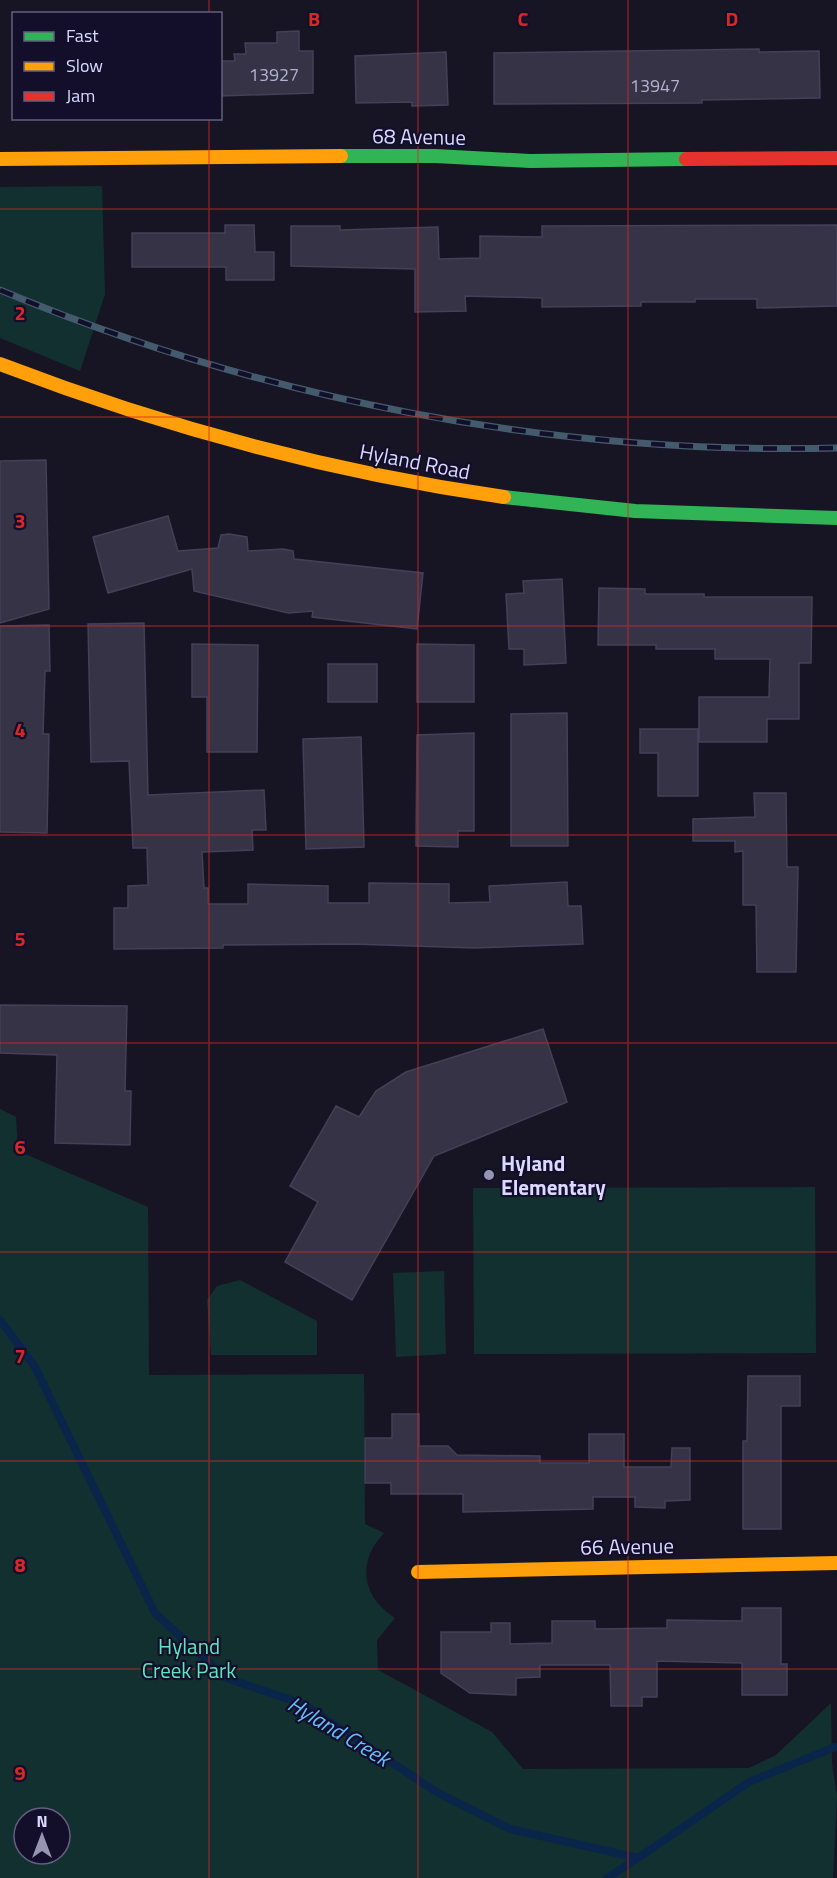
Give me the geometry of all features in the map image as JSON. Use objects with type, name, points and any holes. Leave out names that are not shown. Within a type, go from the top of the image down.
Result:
[{"type":"street","name":"68 Avenue","points":[[0,159],[213,159],[270,156],[435,156],[530,160],[837,158]]},
{"type":"street","name":"Hyland Road","points":[[0,364],[129,411],[241,445],[426,485],[616,510],[837,518]]},
{"type":"street","name":"66 Avenue","points":[[418,1572],[837,1563]]},
{"type":"green space","points":[[102,186],[105,294],[80,371],[0,338],[0,187]]},
{"type":"green space","name":"Hyland Creek Park","points":[[0,1109],[16,1117],[18,1151],[148,1207],[149,1375],[364,1374],[365,1524],[384,1533],[370,1555],[367,1578],[369,1589],[375,1600],[395,1618],[377,1640],[378,1670],[492,1732],[523,1769],[749,1768],[776,1755],[831,1703],[832,1764],[837,1796],[833,1878],[0,1878]]},
{"type":"green space","points":[[815,1187],[816,1353],[474,1354],[473,1188]]},
{"type":"green space","points":[[444,1271],[446,1354],[396,1357],[393,1273]]},
{"type":"green space","points":[[240,1280],[317,1321],[317,1355],[211,1355],[207,1300],[217,1286]]},
{"type":"building","points":[[299,31],[299,51],[313,51],[313,93],[222,96],[222,61],[235,61],[234,54],[246,54],[245,43],[277,43],[277,32]]},
{"type":"building","points":[[759,49],[759,52],[819,51],[820,98],[702,100],[702,103],[494,104],[494,53]]},
{"type":"building","points":[[446,52],[448,105],[412,106],[412,102],[356,103],[355,56]]},
{"type":"building","points":[[225,225],[254,225],[255,252],[274,252],[274,280],[226,280],[226,267],[132,267],[132,233],[225,233]]},
{"type":"building","points":[[837,225],[837,306],[757,308],[757,299],[695,299],[695,302],[641,302],[641,306],[542,307],[542,298],[465,296],[466,311],[415,312],[415,269],[291,266],[291,226],[340,226],[340,230],[438,227],[439,259],[480,258],[480,236],[542,237],[542,226]]},
{"type":"building","points":[[46,460],[49,609],[0,623],[0,461]]},
{"type":"building","points":[[168,516],[178,551],[218,548],[221,535],[229,534],[247,537],[248,551],[283,549],[293,551],[294,559],[423,573],[417,629],[312,617],[313,611],[288,613],[194,591],[192,569],[108,593],[93,537]]},
{"type":"building","points":[[562,579],[566,663],[524,665],[524,649],[509,649],[506,594],[524,593],[523,581]]},
{"type":"building","points":[[599,588],[645,589],[645,594],[704,594],[704,597],[812,597],[811,663],[799,663],[799,719],[767,719],[767,742],[699,742],[699,697],[769,697],[770,659],[715,659],[715,649],[656,649],[656,645],[598,645]]},
{"type":"building","points":[[144,623],[148,795],[264,790],[266,830],[252,830],[253,850],[202,852],[204,888],[208,888],[208,904],[248,904],[248,884],[328,886],[328,903],[369,903],[369,883],[449,884],[449,903],[490,902],[489,886],[567,882],[568,906],[581,906],[583,944],[474,948],[353,944],[223,945],[223,948],[114,949],[114,908],[128,908],[128,886],[148,885],[147,848],[133,848],[129,761],[91,762],[88,624]]},
{"type":"building","points":[[49,625],[50,671],[45,671],[43,734],[49,734],[47,833],[0,832],[0,626]]},
{"type":"building","points":[[192,644],[258,645],[257,752],[207,752],[207,697],[192,697]]},
{"type":"building","points":[[417,644],[474,645],[474,702],[417,702]]},
{"type":"building","points":[[328,664],[377,664],[377,702],[328,702]]},
{"type":"building","points":[[567,713],[568,846],[511,846],[511,714]]},
{"type":"building","points":[[640,729],[698,729],[698,796],[658,796],[658,753],[640,753]]},
{"type":"building","points":[[474,733],[474,831],[458,831],[458,847],[416,846],[417,735]]},
{"type":"building","points":[[361,737],[364,847],[306,849],[303,739]]},
{"type":"building","points":[[754,793],[786,793],[787,867],[798,867],[796,972],[757,972],[756,905],[743,905],[743,851],[735,852],[735,841],[693,841],[693,819],[755,817]]},
{"type":"building","points":[[0,1005],[127,1006],[125,1091],[131,1091],[130,1145],[55,1143],[57,1055],[0,1053]]},
{"type":"building","points":[[543,1029],[567,1102],[434,1156],[352,1300],[285,1262],[318,1202],[290,1186],[336,1106],[359,1117],[376,1091],[406,1072]]},
{"type":"building","points":[[748,1376],[800,1376],[800,1406],[781,1406],[781,1529],[743,1529],[743,1441],[747,1441]]},
{"type":"building","points":[[392,1414],[419,1414],[419,1446],[448,1446],[457,1455],[540,1456],[540,1463],[589,1463],[589,1434],[624,1434],[624,1467],[671,1467],[672,1448],[690,1448],[690,1500],[665,1501],[665,1508],[635,1507],[635,1497],[593,1497],[593,1509],[463,1512],[463,1494],[391,1494],[391,1483],[365,1483],[365,1438],[392,1438]]},
{"type":"building","points":[[742,1608],[781,1608],[781,1664],[787,1664],[787,1695],[742,1695],[742,1663],[657,1661],[657,1697],[642,1697],[642,1706],[611,1706],[610,1665],[540,1665],[540,1677],[516,1678],[516,1695],[470,1693],[441,1673],[441,1632],[491,1632],[491,1623],[510,1623],[510,1644],[552,1643],[552,1621],[595,1621],[595,1629],[667,1628],[667,1620],[742,1621]]},
{"type":"waterway","name":"Hyland Creek","points":[[0,1320],[35,1367],[155,1613],[226,1678],[303,1704],[438,1793],[510,1829],[638,1858],[749,1782],[835,1747]]},
{"type":"waterway","points":[[607,1878],[638,1858]]},
{"type":"railway","points":[[0,290],[100,329],[202,362],[305,390],[410,413],[516,430],[623,442],[730,448],[837,448]]},
{"type":"traffic: fast","points":[[341,156],[435,156],[530,161],[686,159]]},
{"type":"traffic: fast","points":[[504,497],[635,511],[837,518]]},
{"type":"traffic: slow","points":[[0,159],[341,156]]},
{"type":"traffic: slow","points":[[0,364],[123,408],[248,445],[375,475],[504,497]]},
{"type":"traffic: slow","points":[[418,1572],[837,1563]]},
{"type":"traffic: jam","points":[[686,159],[837,158]]},
{"type":"place","name":"Hyland Elementary","points":[[489,1175]]}]
